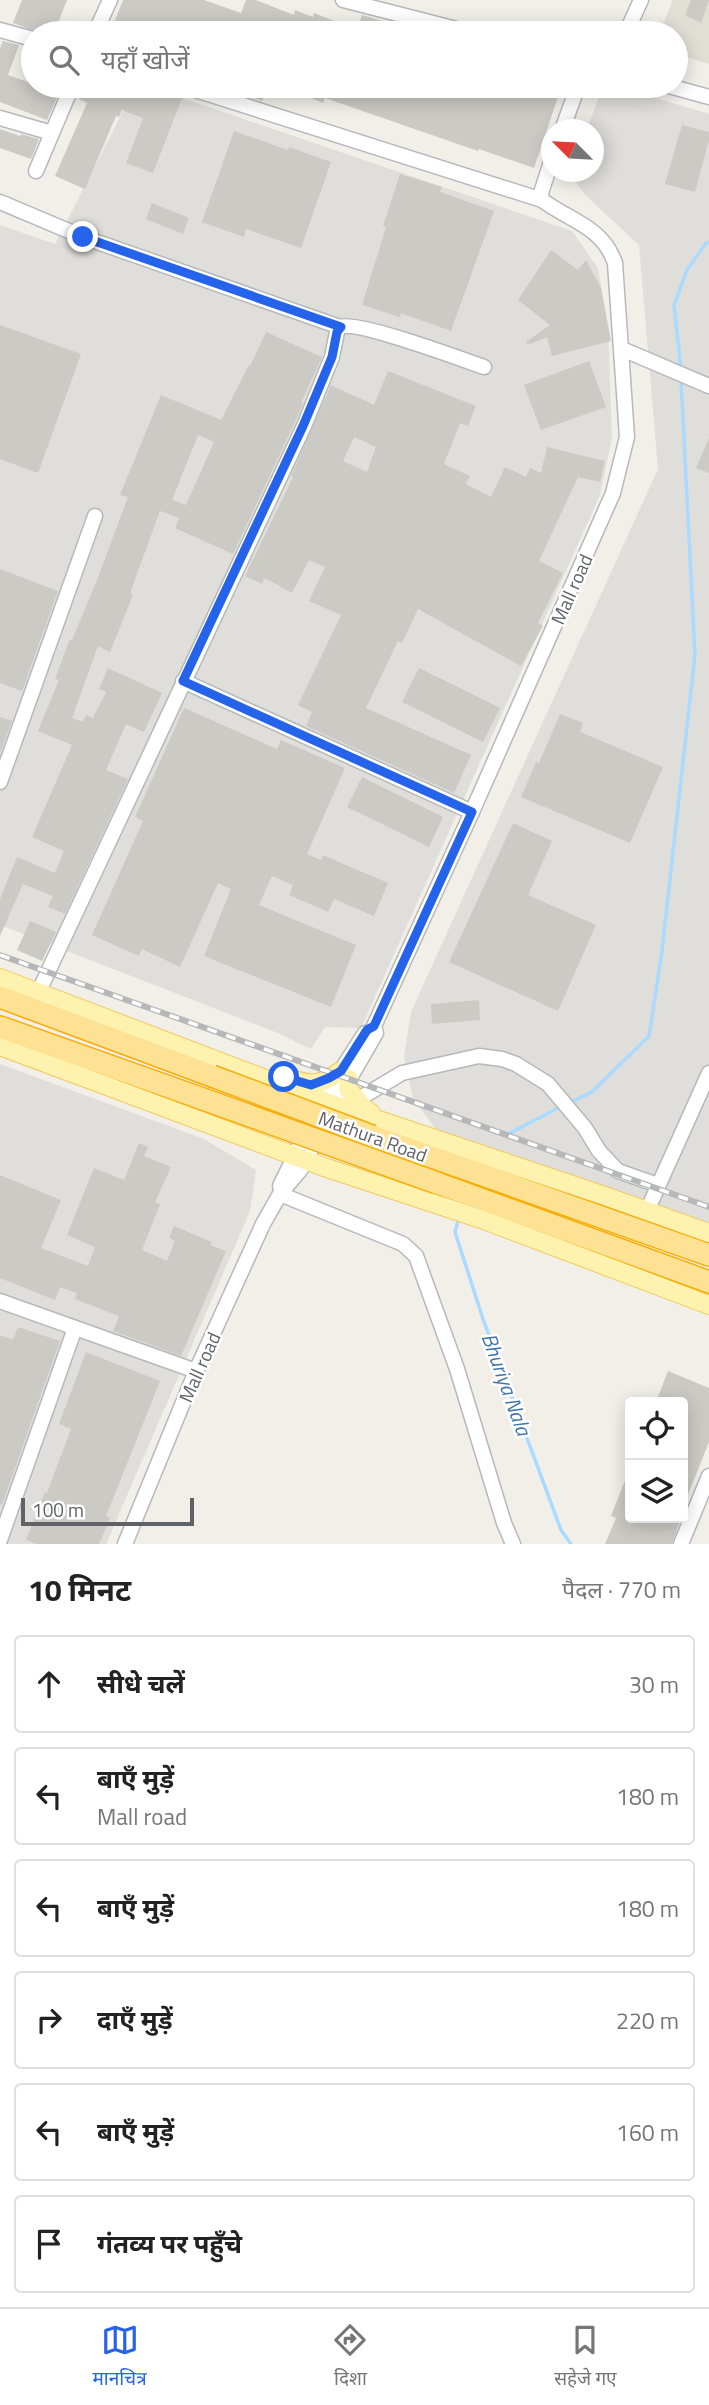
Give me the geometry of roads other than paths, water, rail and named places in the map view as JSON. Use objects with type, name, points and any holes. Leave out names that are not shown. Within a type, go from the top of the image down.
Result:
[{"type":"highway","name":"Mathura Road","points":[[0,997],[372,1136],[709,1255]]},
{"type":"highway","name":"Mathura Road","points":[[0,1027],[709,1282]]},
{"type":"main road","points":[[0,978],[328,1102],[709,1233]]},
{"type":"main road","points":[[136,1030],[174,1036],[311,1085],[345,1075],[348,1089],[365,1110],[386,1122]]},
{"type":"main road","points":[[0,1046],[208,1122],[298,1159]]},
{"type":"main road","points":[[32,1058],[120,1100],[484,1220],[709,1305]]},
{"type":"main road","points":[[208,1122],[226,1121],[236,1116],[244,1105],[246,1096],[243,1082],[225,1064]]},
{"type":"main road","points":[[358,1178],[346,1166],[341,1156],[343,1142],[349,1133],[361,1124],[371,1121],[386,1122]]},
{"type":"street","points":[[100,21],[110,0]]},
{"type":"street","points":[[343,0],[378,4],[433,21]]},
{"type":"street","points":[[631,21],[641,0]]},
{"type":"street","points":[[0,30],[21,36]]},
{"type":"street","points":[[688,91],[709,97]]},
{"type":"street","points":[[36,171],[67,98]]},
{"type":"street","name":"Mall road","points":[[125,1544],[196,1371],[262,1224],[280,1194],[287,1188],[298,1159],[367,1030],[374,1026],[472,812],[613,493],[627,437],[616,272],[611,251],[594,231],[542,200],[221,98]]},
{"type":"street","points":[[566,119],[574,98]]},
{"type":"street","points":[[0,118],[52,134]]},
{"type":"street","points":[[542,200],[544,182]]},
{"type":"street","points":[[0,202],[83,237],[341,327]]},
{"type":"street","points":[[37,993],[303,426],[332,357],[337,332],[347,324],[484,367]]},
{"type":"street","points":[[622,349],[707,386]]},
{"type":"street","points":[[0,782],[95,516]]},
{"type":"street","points":[[183,681],[472,812]]},
{"type":"street","points":[[357,1100],[402,1073],[479,1056],[502,1059],[516,1064],[548,1084],[585,1128],[599,1152],[618,1171],[659,1185]]},
{"type":"street","points":[[647,1211],[709,1073]]},
{"type":"street","points":[[280,1194],[403,1244],[416,1256],[457,1369],[503,1523],[513,1544]]},
{"type":"street","points":[[0,1301],[196,1371]]},
{"type":"street","points":[[0,1541],[75,1328]]},
{"type":"street","points":[[681,1544],[709,1476]]},
{"type":"waterway","points":[[681,369],[674,305],[687,270],[709,242]]},
{"type":"waterway","points":[[567,1104],[592,1092],[649,1036],[662,951],[695,655],[681,380]]},
{"type":"waterway","points":[[510,1133],[560,1107]]},
{"type":"waterway","name":"Bhuriya Nala","points":[[458,1221],[455,1232],[483,1319],[561,1530],[571,1544]]},
{"type":"railway","points":[[0,955],[709,1207]]}]
